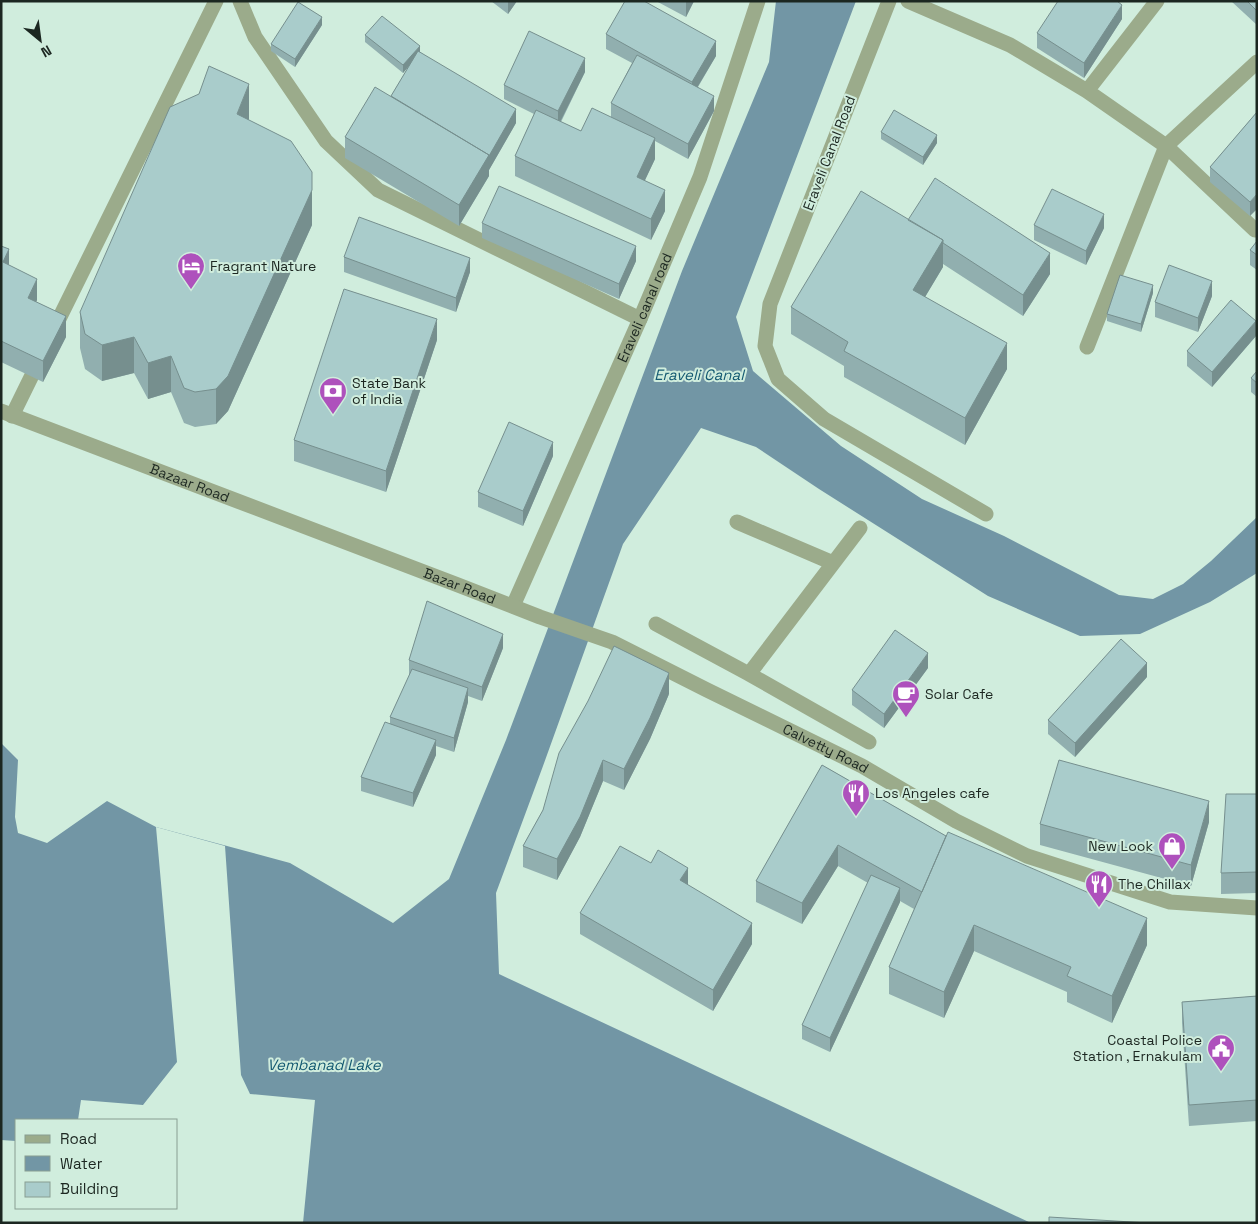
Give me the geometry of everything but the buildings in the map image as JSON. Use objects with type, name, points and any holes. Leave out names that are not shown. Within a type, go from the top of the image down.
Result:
[{"type":"street","points":[[6,413],[216,1]]},
{"type":"street","points":[[240,1],[255,38],[326,141],[378,190],[640,319]]},
{"type":"street","name":"Eraveli canal road","points":[[513,606],[640,319],[700,177],[758,1]]},
{"type":"street","name":"Eraveli Canal Road","points":[[888,1],[770,304],[765,346],[778,379],[824,419],[986,514]]},
{"type":"street","points":[[908,1],[1010,45],[1087,91],[1166,146],[1255,230]]},
{"type":"street","points":[[1087,91],[1157,1]]},
{"type":"street","points":[[1087,347],[1166,146],[1257,62]]},
{"type":"street","name":"Bazaar Road","points":[[6,413],[380,555]]},
{"type":"street","points":[[737,522],[833,563]]},
{"type":"street","points":[[749,674],[860,528]]},
{"type":"street","name":"Bazar Road","points":[[380,555],[540,617]]},
{"type":"street","name":"Calvetty Road","points":[[540,617],[612,642],[862,766],[956,821],[1027,856],[1170,902],[1257,908]]},
{"type":"street","points":[[656,624],[869,742]]},
{"type":"water","name":"Vembanad Lake","points":[[776,1],[856,1],[736,317],[753,371],[841,446],[922,499],[1004,536],[1119,595],[1153,599],[1183,584],[1211,561],[1257,517],[1257,573],[1210,602],[1140,634],[1080,636],[988,596],[756,447],[701,428],[623,544],[496,893],[499,974],[1031,1223],[1,1223],[1,743],[18,760],[15,817],[18,833],[47,843],[107,801],[156,827],[290,863],[393,923],[449,879],[506,740],[682,271],[769,62]]},
{"type":"pier","points":[[156,827],[225,846],[241,1075],[250,1094],[315,1100],[303,1223],[1,1223],[1,1140],[15,1141],[15,1209],[178,1209],[178,1119],[78,1119],[81,1100],[143,1105],[177,1062]]},
{"type":"place","name":"Fragrant Nature","points":[[191,290]]},
{"type":"place","name":"State Bank of India","points":[[333,415]]},
{"type":"place","name":"Solar Cafe","points":[[906,718]]},
{"type":"place","name":"Los Angeles cafe","points":[[856,817]]},
{"type":"place","name":"New Look","points":[[1172,870]]},
{"type":"place","name":"The Chillax","points":[[1099,908]]},
{"type":"place","name":"Coastal Police Station , Ernakulam","points":[[1221,1072]]},
{"type":"water label","name":"Eraveli Canal","points":[[699,375]]}]
